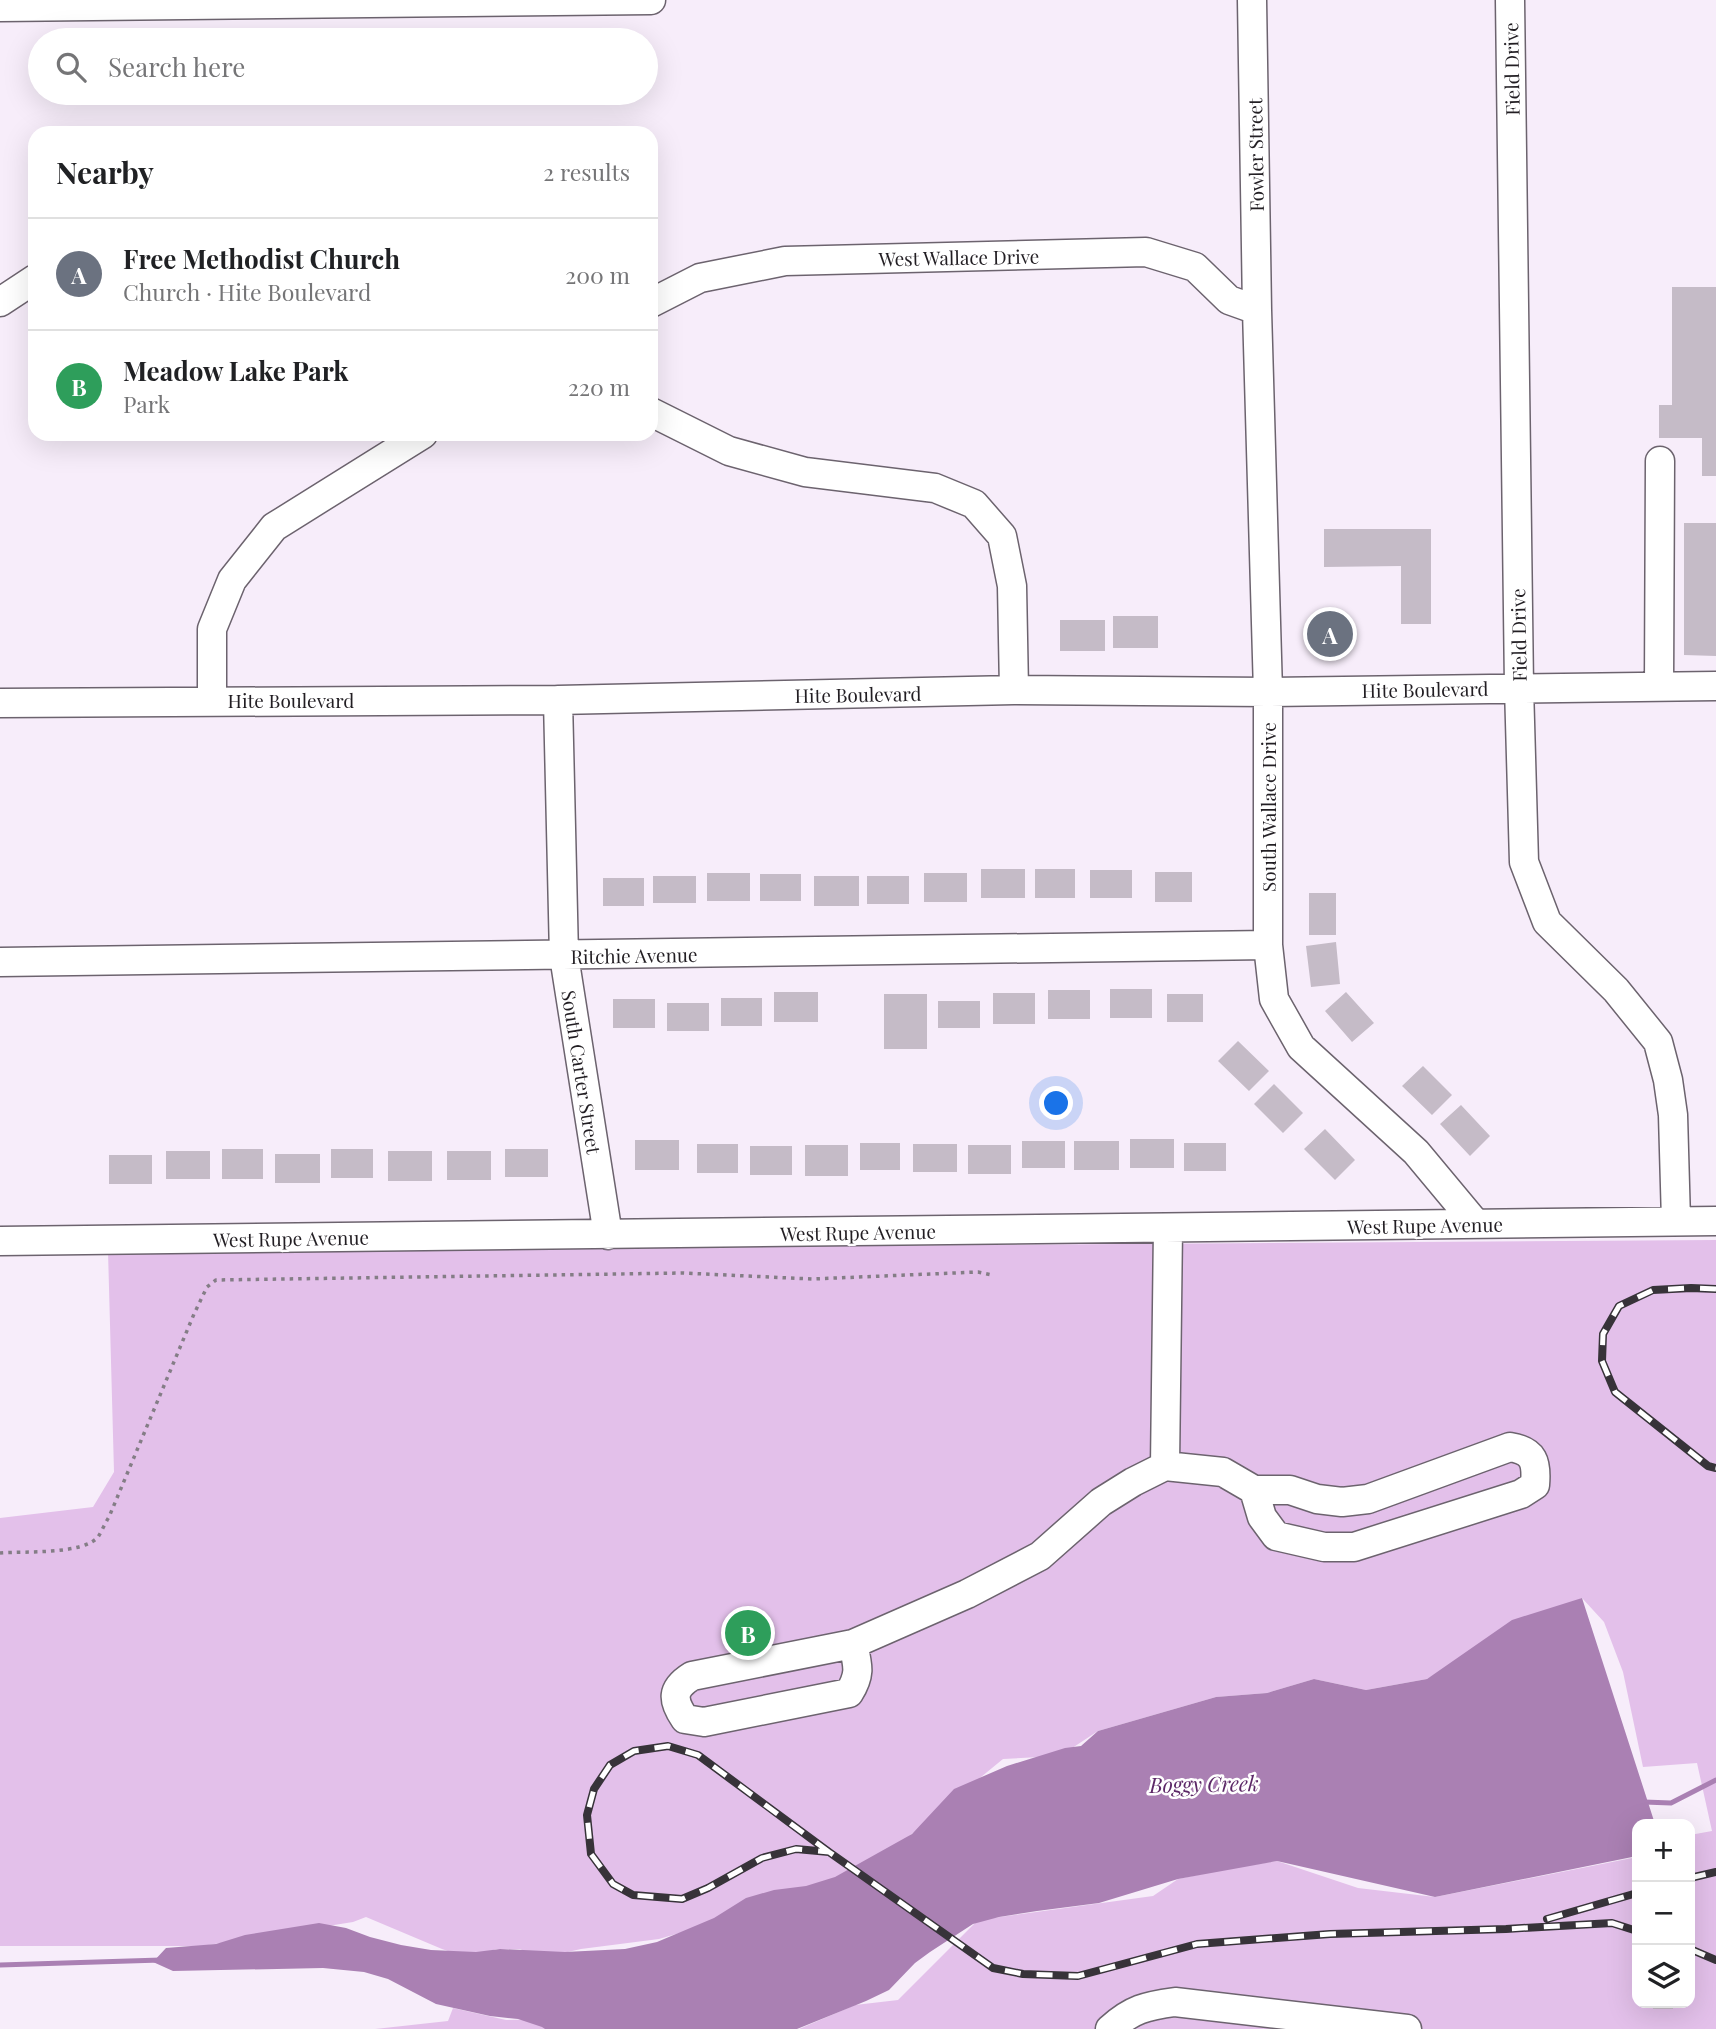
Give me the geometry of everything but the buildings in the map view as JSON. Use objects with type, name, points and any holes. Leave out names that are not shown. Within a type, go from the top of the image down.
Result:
[{"type":"street","points":[[0,7],[651,0]]},
{"type":"street","name":"Fowler Street","points":[[1252,0],[1257,310]]},
{"type":"street","name":"Field Drive","points":[[1510,0],[1519,687],[1524,862],[1547,922],[1616,990],[1658,1042],[1668,1080],[1673,1115],[1676,1221]]},
{"type":"street","name":"West Wallace Drive","points":[[658,299],[700,278],[785,261],[1146,252],[1195,267],[1229,300],[1257,310]]},
{"type":"street","points":[[0,302],[28,284]]},
{"type":"street","name":"South Wallace Drive","points":[[1257,310],[1268,692],[1269,945],[1274,999],[1301,1047],[1416,1152],[1476,1224]]},
{"type":"street","points":[[658,415],[729,450],[792,469],[935,488],[974,504],[1002,536],[1012,586],[1014,690]]},
{"type":"street","points":[[212,700],[212,629],[232,580],[274,527],[412,441]]},
{"type":"street","points":[[1659,686],[1660,461]]},
{"type":"street","name":"Hite Boulevard","points":[[0,703],[558,700],[1014,690],[1268,692],[1716,686]]},
{"type":"street","name":"South Carter Street","points":[[558,700],[564,956],[608,1235]]},
{"type":"street","name":"Ritchie Avenue","points":[[0,962],[1269,945]]},
{"type":"street","name":"West Rupe Avenue","points":[[0,1241],[1716,1221]]},
{"type":"street","points":[[1165,1466],[1168,1228]]},
{"type":"street","points":[[853,1644],[858,1680],[849,1693],[704,1722],[685,1719],[677,1708],[674,1698],[680,1683],[692,1676],[853,1644],[967,1594],[1040,1556],[1101,1502],[1165,1466],[1223,1472],[1254,1490],[1290,1490],[1317,1499],[1342,1502],[1368,1499],[1510,1447],[1524,1449],[1533,1458],[1536,1472],[1535,1485],[1521,1494],[1354,1547],[1324,1547],[1276,1536],[1262,1517],[1254,1490]]},
{"type":"street","points":[[1110,2029],[1124,2016],[1146,2006],[1175,2002],[1408,2029]]},
{"type":"path","points":[[0,1553],[68,1549],[87,1545],[98,1536],[194,1314],[207,1287],[216,1280],[683,1273],[812,1279],[978,1272],[992,1275]]},
{"type":"shaded area","points":[[1716,1240],[1716,2029],[799,2029],[855,2005],[898,2000],[978,1920],[1153,1896],[1178,1879],[1277,1861],[1358,1888],[1435,1897],[1632,1858],[1632,2008],[1695,2008],[1695,1834],[1712,1831],[1697,1763],[1643,1767],[1623,1672],[1604,1622],[1582,1598],[1483,1645],[1427,1679],[1366,1690],[1314,1679],[1267,1693],[1216,1697],[1098,1731],[1060,1756],[1003,1759],[875,1864],[748,1913],[659,1939],[581,1949],[541,1958],[520,1949],[496,1949],[469,1958],[366,1917],[353,1922],[202,1946],[0,1946],[0,1518],[93,1507],[114,1472],[108,1251]]},
{"type":"shaded area","points":[[453,2008],[506,2020],[547,2019],[555,2029],[375,2029],[448,2021]]},
{"type":"water","points":[[1582,1598],[1653,1819],[1632,1819],[1632,1857],[1435,1897],[1277,1861],[1178,1879],[1099,1903],[999,1917],[973,1924],[915,1963],[889,1990],[797,2029],[545,2029],[518,2019],[436,2004],[388,1979],[364,1972],[323,1968],[173,1971],[153,1962],[166,1948],[216,1944],[245,1935],[319,1923],[346,1928],[401,1945],[431,1950],[565,1952],[625,1949],[657,1942],[714,1918],[746,1898],[835,1877],[912,1834],[954,1789],[1007,1766],[1065,1748],[1081,1746],[1098,1731],[1216,1697],[1267,1693],[1314,1679],[1366,1690],[1427,1679],[1512,1620]]},
{"type":"waterway","name":"Boggy Creek","points":[[1644,1802],[1671,1803],[1716,1780]]},
{"type":"waterway","points":[[0,1965],[161,1960]]},
{"type":"railway","points":[[1716,1289],[1653,1290],[1619,1306],[1603,1334],[1602,1361],[1615,1392],[1708,1466],[1716,1468]]},
{"type":"railway","points":[[668,1746],[698,1755],[829,1852],[796,1849],[762,1858],[682,1899],[633,1895],[613,1884],[591,1854],[587,1815],[594,1789],[610,1765],[634,1751],[668,1746]]},
{"type":"railway","points":[[829,1852],[993,1968],[1023,1974],[1078,1976],[1197,1944],[1330,1934],[1612,1923],[1632,1929]]},
{"type":"railway","points":[[1695,1877],[1716,1872]]},
{"type":"railway","points":[[1547,1919],[1632,1894]]},
{"type":"railway","points":[[1695,1951],[1716,1960]]},
{"type":"place","name":"Free Methodist Church","points":[[1330,634]]},
{"type":"place","name":"Meadow Lake Park","points":[[748,1633]]}]
